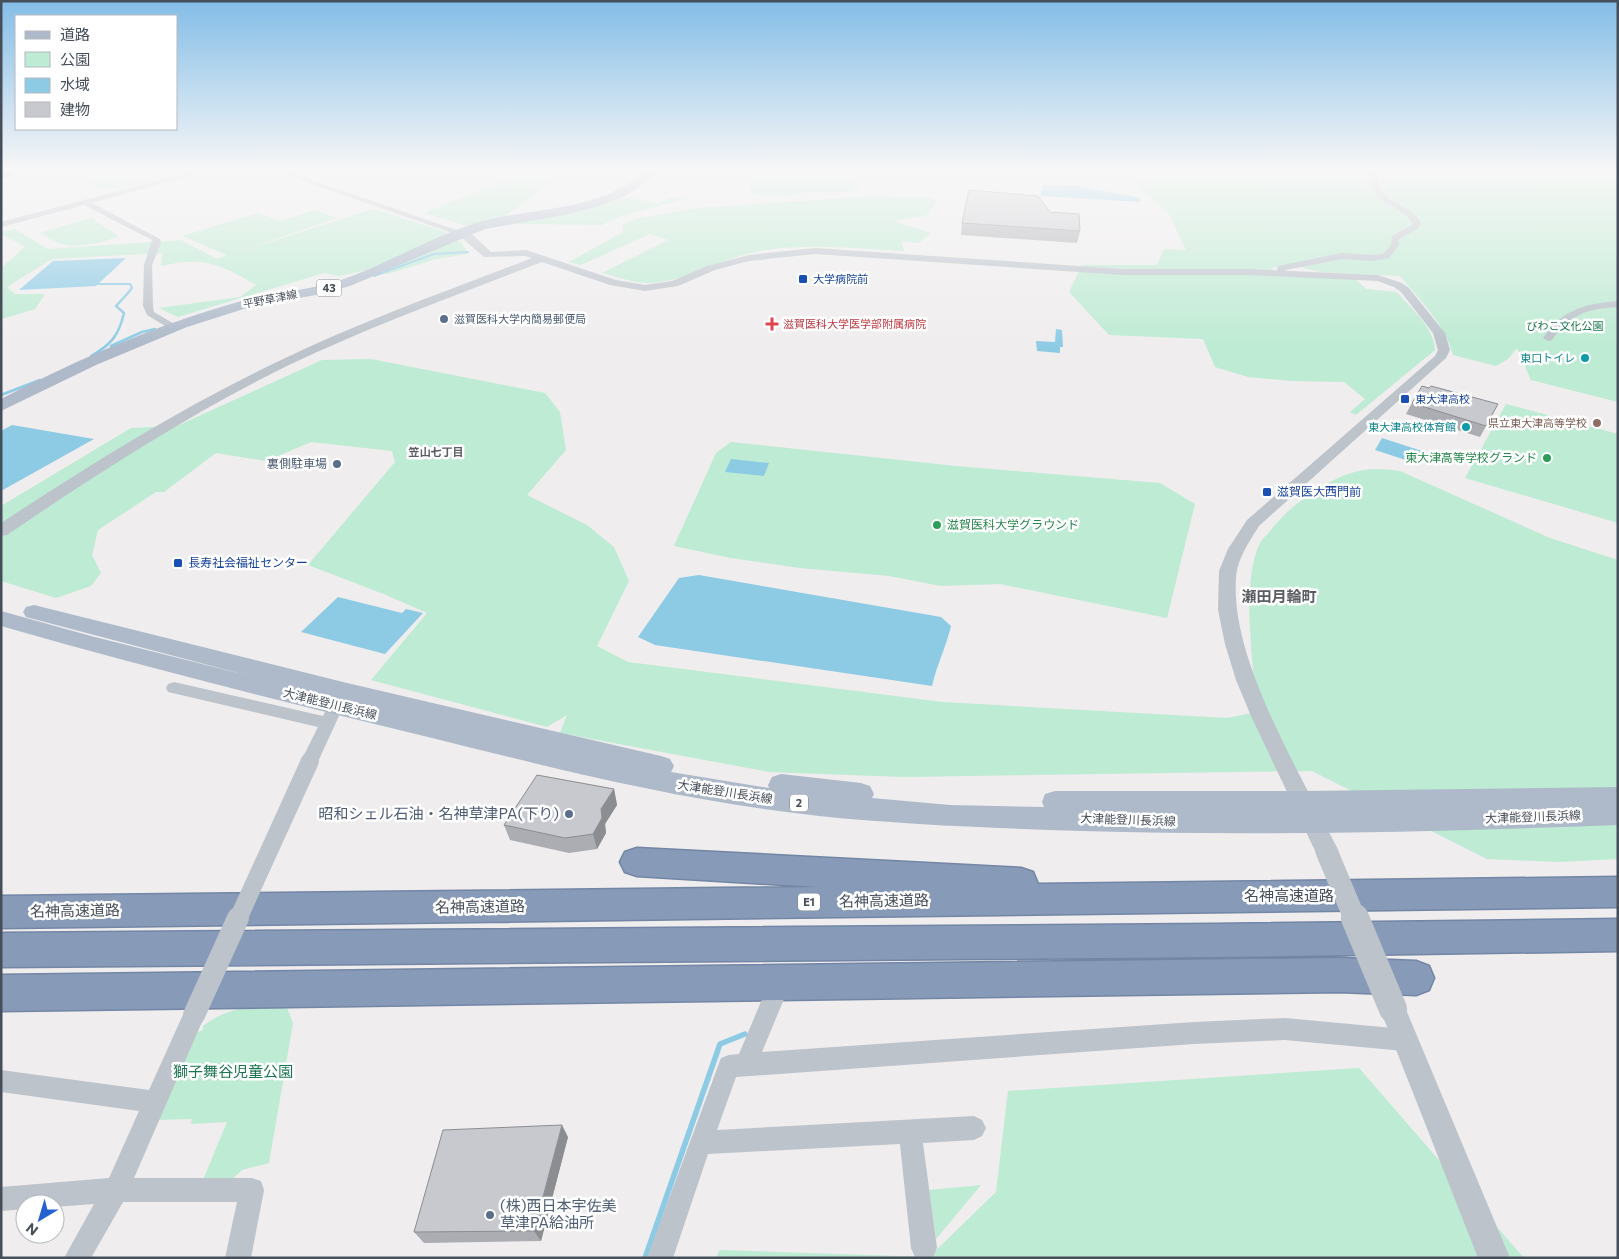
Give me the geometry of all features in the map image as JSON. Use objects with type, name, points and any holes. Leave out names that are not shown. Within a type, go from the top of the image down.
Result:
[{"type":"highway","points":[[637,862],[1123,888],[1229,896]]},
{"type":"highway","name":"名神高速道路","points":[[1,912],[1618,892]]},
{"type":"highway","points":[[1,950],[480,945],[1021,943],[1618,935]]},
{"type":"highway","points":[[1,993],[752,984],[1339,974],[1416,978]]},
{"type":"main road","name":"平野草津線","points":[[1,406],[103,356],[173,327],[245,304],[315,291],[345,283],[471,230]]},
{"type":"main road","name":"大津能登川長浜線","points":[[1,603],[337,707]]},
{"type":"main road","name":"大津能登川長浜線","points":[[1,618],[91,644],[337,707],[604,770],[742,796],[818,805],[950,816],[1212,823],[1309,811],[1618,798]]},
{"type":"main road","name":"大津能登川長浜線","points":[[1309,811],[1455,820],[1618,814]]},
{"type":"street","points":[[138,230],[156,239],[157,242],[148,265],[148,306],[150,313],[173,327]]},
{"type":"street","points":[[451,230],[469,237],[488,255],[526,253],[614,282],[644,288],[674,284],[711,268],[750,258],[787,253],[815,252],[1123,272],[1282,272],[1364,276],[1378,278],[1398,285],[1405,290],[1439,332],[1444,350],[1440,358],[1252,524],[1233,556],[1227,577],[1231,631],[1256,702],[1326,850],[1494,1258]]},
{"type":"street","points":[[1282,272],[1281,268],[1342,256],[1373,258],[1386,256],[1395,245],[1395,238],[1409,230]]},
{"type":"street","points":[[1,531],[97,468],[167,426],[269,371],[393,315],[540,259]]},
{"type":"street","points":[[1548,338],[1554,329],[1577,310],[1591,306],[1618,304]]},
{"type":"street","points":[[77,1258],[116,1190],[310,761],[337,707],[174,688]]},
{"type":"street","points":[[746,1065],[773,999]]},
{"type":"street","points":[[660,1258],[729,1066],[1194,1033],[1285,1029],[1404,1040]]},
{"type":"street","points":[[1,1080],[155,1102]]},
{"type":"street","points":[[700,1144],[974,1128]]},
{"type":"street","points":[[910,1131],[924,1248]]},
{"type":"street","points":[[1,1199],[116,1190],[252,1190],[238,1258]]},
{"type":"green space","points":[[16,230],[48,249],[181,240],[217,259],[227,255],[182,236],[203,230],[303,230],[238,252],[308,230],[440,230],[462,243],[468,254],[436,259],[388,274],[373,269],[339,276],[324,273],[178,317],[159,308],[240,297],[256,285],[232,272],[211,264],[188,262],[161,266],[162,253],[52,259],[7,287],[15,294],[45,294],[35,309],[1,319],[1,268],[25,247],[1,234],[1,232]]},
{"type":"green space","points":[[50,230],[109,230],[118,236],[98,243],[67,245],[39,233]]},
{"type":"green space","points":[[623,230],[921,230],[931,233],[919,243],[901,241],[904,251],[795,247],[759,251],[745,254],[692,274],[650,283],[632,281],[602,273],[668,240],[650,234],[581,265],[569,262],[623,232]]},
{"type":"green space","name":"びわこ文化公園","points":[[1176,230],[1618,230],[1618,402],[1531,380],[1517,348],[1508,359],[1496,366],[1453,355],[1438,323],[1400,276],[1321,272],[1291,265],[1275,267],[1271,270],[1223,269],[1178,271],[1082,267],[1083,265],[1157,265],[1164,249],[1186,250]]},
{"type":"green space","points":[[1079,271],[1175,275],[1242,273],[1354,278],[1366,289],[1397,292],[1426,326],[1434,342],[1435,350],[1356,415],[1350,412],[1365,399],[1344,382],[1292,381],[1248,377],[1215,367],[1203,339],[1109,335],[1069,292]]},
{"type":"green space","points":[[371,359],[545,393],[560,412],[566,450],[527,495],[587,525],[614,547],[629,581],[597,646],[628,662],[942,702],[1227,718],[1257,712],[1249,603],[1254,560],[1261,541],[1296,505],[1326,484],[1346,475],[1366,470],[1388,469],[1400,471],[1550,538],[1618,560],[1618,859],[1558,862],[1487,859],[1312,771],[903,777],[769,772],[560,733],[567,715],[547,727],[371,680],[427,613],[308,565],[395,462],[392,451],[311,442],[266,461],[216,453],[164,492],[156,492],[98,530],[92,555],[101,573],[91,586],[56,598],[1,581],[1,506],[131,428],[177,426],[322,360]]},
{"type":"green space","name":"東大津高等学校グランド","points":[[1506,404],[1618,434],[1618,523],[1465,478]]},
{"type":"green space","name":"滋賀医科大学グラウンド","points":[[731,442],[956,466],[1160,483],[1195,504],[1167,618],[1000,584],[941,586],[889,576],[800,568],[731,558],[674,546],[716,453]]},
{"type":"green space","name":"獅子舞谷児童公園","points":[[286,1005],[293,1023],[269,1163],[242,1170],[229,1182],[203,1180],[227,1122],[191,1124],[192,1119],[155,1120],[195,1033],[203,1030],[203,1026],[222,1014],[242,1008]]},
{"type":"green space","points":[[1359,1068],[1524,1258],[716,1258],[720,1250],[929,1257],[996,1192],[1008,1091]]},
{"type":"green space","points":[[981,1185],[936,1239],[929,1190]]},
{"type":"water","points":[[126,258],[96,286],[19,290],[53,261]]},
{"type":"water","points":[[1056,329],[1062,330],[1063,347],[1060,347],[1060,353],[1037,351],[1036,341],[1055,342]]},
{"type":"water","points":[[12,425],[94,439],[1,491],[1,431]]},
{"type":"water","points":[[1382,438],[1422,451],[1415,463],[1375,450]]},
{"type":"water","points":[[731,459],[769,463],[764,476],[725,472]]},
{"type":"water","points":[[699,575],[941,617],[951,626],[932,686],[655,645],[638,637],[679,578]]},
{"type":"water","points":[[338,597],[402,613],[406,609],[423,613],[385,654],[301,632]]},
{"type":"building","points":[[1422,386],[1429,388],[1431,386],[1498,404],[1486,426],[1412,403]]},
{"type":"building","name":"昭和シェル石油・名神草津PA(下り)","points":[[537,775],[614,789],[601,809],[602,818],[593,834],[565,838],[504,825]]},
{"type":"building","name":"(株)西日本宇佐美 草津PA給油所","points":[[562,1125],[534,1231],[414,1232],[443,1130]]},
{"type":"waterway","points":[[374,276],[434,254],[468,252]]},
{"type":"waterway","points":[[98,284],[130,284],[132,288],[127,294]]},
{"type":"waterway","points":[[322,293],[337,289]]},
{"type":"waterway","points":[[91,356],[104,348],[117,333],[124,313],[116,306],[128,293]]},
{"type":"waterway","points":[[111,346],[142,332],[155,329]]},
{"type":"waterway","points":[[1,395],[40,380]]},
{"type":"waterway","points":[[645,1258],[720,1044],[745,1034]]},
{"type":"place","name":"大学病院前","points":[[803,279]]},
{"type":"place","name":"滋賀医科大学内簡易郵便局","points":[[444,319]]},
{"type":"place","name":"滋賀医科大学医学部附属病院","points":[[772,324]]},
{"type":"place","name":"東口トイレ","points":[[1585,358]]},
{"type":"place","name":"東大津高校","points":[[1405,399]]},
{"type":"place","name":"県立東大津高等学校","points":[[1597,423]]},
{"type":"place","name":"東大津高校体育館","points":[[1466,427]]},
{"type":"place","name":"東大津高等学校グランド","points":[[1547,458]]},
{"type":"place","name":"裏側駐車場","points":[[337,464]]},
{"type":"place","name":"滋賀医大西門前","points":[[1267,492]]},
{"type":"place","name":"滋賀医科大学グラウンド","points":[[937,525]]},
{"type":"place","name":"長寿社会福祉センター","points":[[178,563]]},
{"type":"place","name":"昭和シェル石油・名神草津PA(下り)","points":[[569,814]]},
{"type":"place","name":"(株)西日本宇佐美 草津PA給油所","points":[[490,1215]]},
{"type":"district","name":"笠山七丁目","points":[[436,452]]},
{"type":"district","name":"瀬田月輪町","points":[[1279,597]]}]
